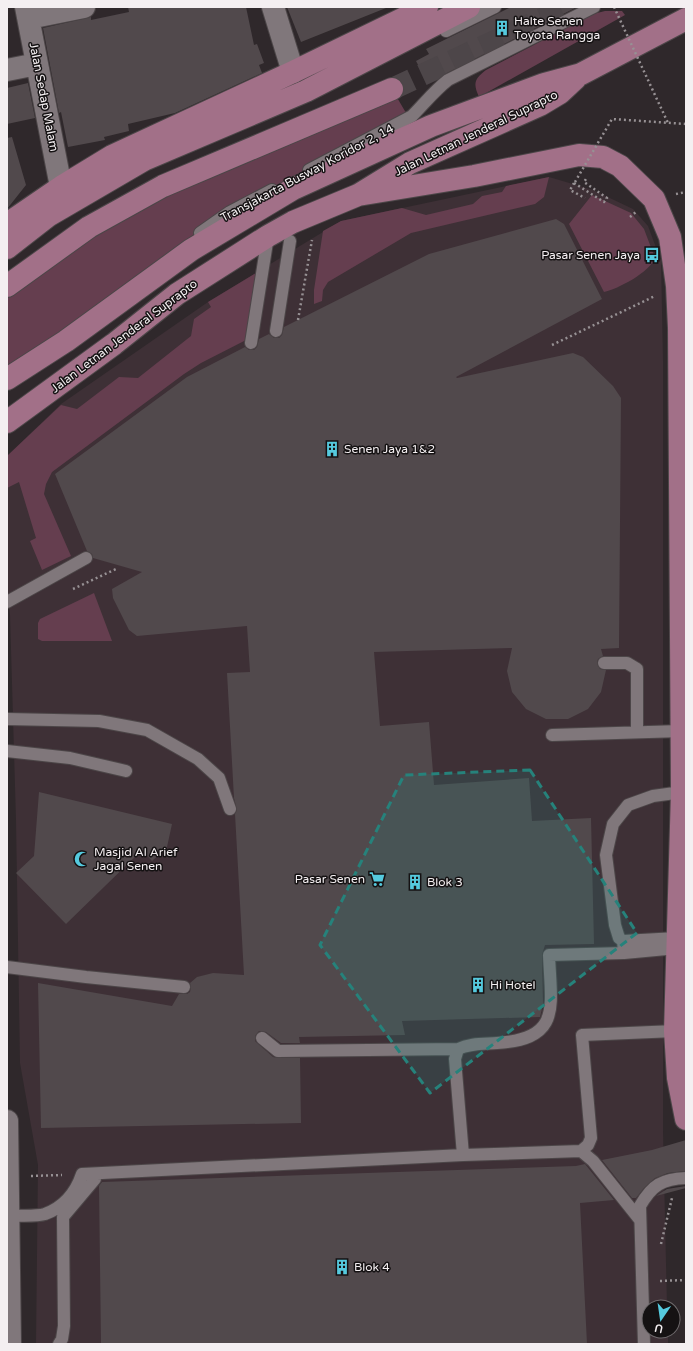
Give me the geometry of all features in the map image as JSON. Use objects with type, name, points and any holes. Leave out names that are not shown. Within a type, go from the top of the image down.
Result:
[{"type":"main road","points":[[7,224],[61,187],[112,156],[293,72],[427,7]]},
{"type":"main road","points":[[7,248],[48,216],[144,160],[306,91],[469,7]]},
{"type":"main road","name":"Jalan Letnan Jenderal Suprapto","points":[[7,379],[66,341],[191,250],[293,189],[431,126],[544,84],[581,74],[686,18]]},
{"type":"main road","name":"Jalan Letnan Jenderal Suprapto","points":[[7,422],[114,344],[177,294],[268,236],[293,222],[358,195],[410,163],[540,105],[560,93],[581,74]]},
{"type":"main road","points":[[7,286],[89,227],[164,186],[392,89]]},
{"type":"main road","points":[[358,195],[474,176],[579,155],[603,158],[620,166],[654,199],[670,237],[677,286],[682,792],[675,1031],[678,1078],[686,1119]]},
{"type":"street","points":[[27,13],[84,7]]},
{"type":"street","points":[[273,7],[293,72]]},
{"type":"street","name":"Jalan Sedap Malam","points":[[27,13],[61,187]]},
{"type":"street","points":[[7,70],[37,64]]},
{"type":"street","points":[[7,1121],[10,1344]]},
{"type":"lane","points":[[7,257],[51,223],[149,168],[270,118],[495,7]]},
{"type":"lane","name":"Transjakarta Busway Koridor 2, 14","points":[[7,367],[82,318],[230,212],[409,118],[423,106],[435,89],[448,80],[594,7]]},
{"type":"lane","points":[[251,343],[268,236]]},
{"type":"lane","points":[[276,331],[290,241]]},
{"type":"lane","points":[[7,602],[86,558]]},
{"type":"lane","points":[[604,663],[627,663],[637,669],[637,732]]},
{"type":"lane","points":[[7,719],[100,721],[147,730],[198,759],[219,778],[230,808]]},
{"type":"lane","points":[[552,735],[681,731]]},
{"type":"lane","points":[[7,751],[70,758],[126,771]]},
{"type":"lane","points":[[623,947],[615,925],[606,855],[613,824],[628,805],[653,796],[682,792]]},
{"type":"lane","points":[[262,1038],[278,1051],[458,1048],[528,1039],[544,1026],[549,1017],[551,1006],[549,956],[623,947],[677,943]]},
{"type":"lane","points":[[7,967],[86,978],[184,987]]},
{"type":"lane","points":[[8,1216],[45,1214],[63,1203],[77,1189],[82,1174],[463,1155],[581,1151],[588,1145],[592,1138],[582,1035],[675,1031]]},
{"type":"lane","points":[[458,1048],[455,1059],[463,1155]]},
{"type":"lane","points":[[581,1151],[593,1161],[640,1220]]},
{"type":"lane","points":[[644,1344],[640,1206],[648,1193],[668,1179],[686,1178]]},
{"type":"lane","points":[[59,1344],[62,1339],[64,1326],[63,1217],[95,1179]]},
{"type":"path","points":[[614,7],[668,123]]},
{"type":"path","points":[[585,198],[570,190],[612,119],[686,124]]},
{"type":"path","points":[[574,182],[604,202],[607,198],[584,182],[587,178]]},
{"type":"path","points":[[298,320],[312,235]]},
{"type":"path","points":[[552,345],[677,286]]},
{"type":"path","points":[[30,1176],[82,1174]]},
{"type":"path","points":[[659,1251],[674,1192]]},
{"type":"path","points":[[658,1281],[686,1280]]},
{"type":"highlighted area","points":[[530,770],[637,933],[430,1093],[320,945],[404,775]]},
{"type":"shaded area","points":[[605,11],[622,11],[625,15],[479,97],[475,85],[479,76],[486,70],[593,14]]},
{"type":"shaded area","points":[[392,89],[409,118],[82,318],[7,367],[7,286],[151,193]]},
{"type":"shaded area","name":"Pasar Senen Jaya","points":[[549,177],[593,190],[633,209],[648,226],[661,261],[663,361],[663,1131],[667,1299],[641,1299],[641,1339],[668,1339],[668,1344],[36,1344],[38,1165],[20,1063],[16,820],[10,615],[7,589],[7,456],[61,404],[208,302],[341,221]]},
{"type":"shaded area","points":[[549,177],[544,197],[535,204],[411,233],[328,282],[323,290],[322,301],[314,304],[314,290],[323,231],[341,221],[402,208],[426,215],[473,204],[482,196],[502,192],[506,186]]},
{"type":"shaded area","points":[[592,195],[631,213],[644,229],[655,258],[647,269],[633,279],[604,292],[569,224]]},
{"type":"shaded area","points":[[256,273],[248,339],[201,363],[184,374],[52,472],[46,484],[44,494],[71,556],[42,570],[30,541],[36,538],[19,482],[7,488],[7,456],[61,405],[77,409],[119,377],[138,378],[191,336],[194,319],[211,307],[208,302]]},
{"type":"shaded area","points":[[94,593],[112,641],[42,641],[38,639],[38,623],[40,619]]},
{"type":"building","points":[[128,7],[246,7],[254,45],[257,44],[264,63],[259,65],[262,73],[175,113],[128,124],[129,131],[104,137],[105,140],[68,147],[61,112],[59,113],[43,28],[91,17],[91,20],[129,12]]},
{"type":"building","points":[[287,7],[386,7],[386,8],[301,42]]},
{"type":"building","name":"Halte Senen Toyota Rangga","points":[[511,7],[577,7],[441,76],[439,71],[425,78],[416,61],[429,54],[426,49]]},
{"type":"building","points":[[28,83],[35,118],[7,124],[7,88]]},
{"type":"building","points":[[12,137],[26,185],[7,209],[7,138]]},
{"type":"building","points":[[556,219],[564,224],[602,299],[456,377],[573,353],[583,357],[613,386],[621,398],[619,648],[601,649],[603,656],[598,659],[597,663],[600,669],[606,670],[601,692],[588,709],[568,719],[546,719],[526,709],[512,692],[507,671],[512,648],[374,652],[380,726],[429,722],[434,785],[529,778],[532,821],[591,818],[594,944],[545,945],[542,955],[543,1004],[540,1017],[402,1021],[405,1035],[299,1037],[300,1043],[281,1043],[266,1032],[259,1031],[255,1036],[255,1041],[273,1057],[300,1058],[301,1123],[41,1128],[38,983],[172,1006],[179,994],[187,994],[190,992],[190,983],[197,977],[213,973],[244,975],[235,814],[237,810],[234,798],[227,673],[250,672],[247,626],[137,636],[129,630],[113,598],[112,589],[142,572],[93,558],[92,554],[87,551],[55,474],[187,377],[245,347],[249,350],[254,350],[257,347],[259,339],[269,334],[274,338],[279,338],[282,335],[284,327],[429,254]]},
{"type":"building","name":"Masjid Al Arief Jagal Senen","points":[[39,792],[172,824],[167,847],[152,861],[142,850],[66,924],[16,873],[34,856]]},
{"type":"building","points":[[686,1140],[686,1171],[668,1173],[655,1178],[636,1198],[632,1198],[602,1160],[652,1150]]},
{"type":"building","name":"Blok 4","points":[[585,1164],[614,1200],[580,1203],[587,1344],[101,1344],[99,1186],[102,1182],[576,1166]]},
{"type":"building","points":[[686,1186],[686,1188],[656,1196],[667,1189]]},
{"type":"tunnel","points":[[392,89],[568,7]]},
{"type":"place","name":"Halte Senen Toyota Rangga","points":[[502,28]]},
{"type":"place","name":"Pasar Senen Jaya","points":[[652,255]]},
{"type":"place","name":"Senen Jaya 1&2","points":[[332,449]]},
{"type":"place","name":"Masjid Al Arief Jagal Senen","points":[[82,859]]},
{"type":"place","name":"Pasar Senen","points":[[377,879]]},
{"type":"place","name":"Blok 3","points":[[415,882]]},
{"type":"place","name":"Hi Hotel","points":[[478,985]]},
{"type":"place","name":"Blok 4","points":[[342,1267]]}]
